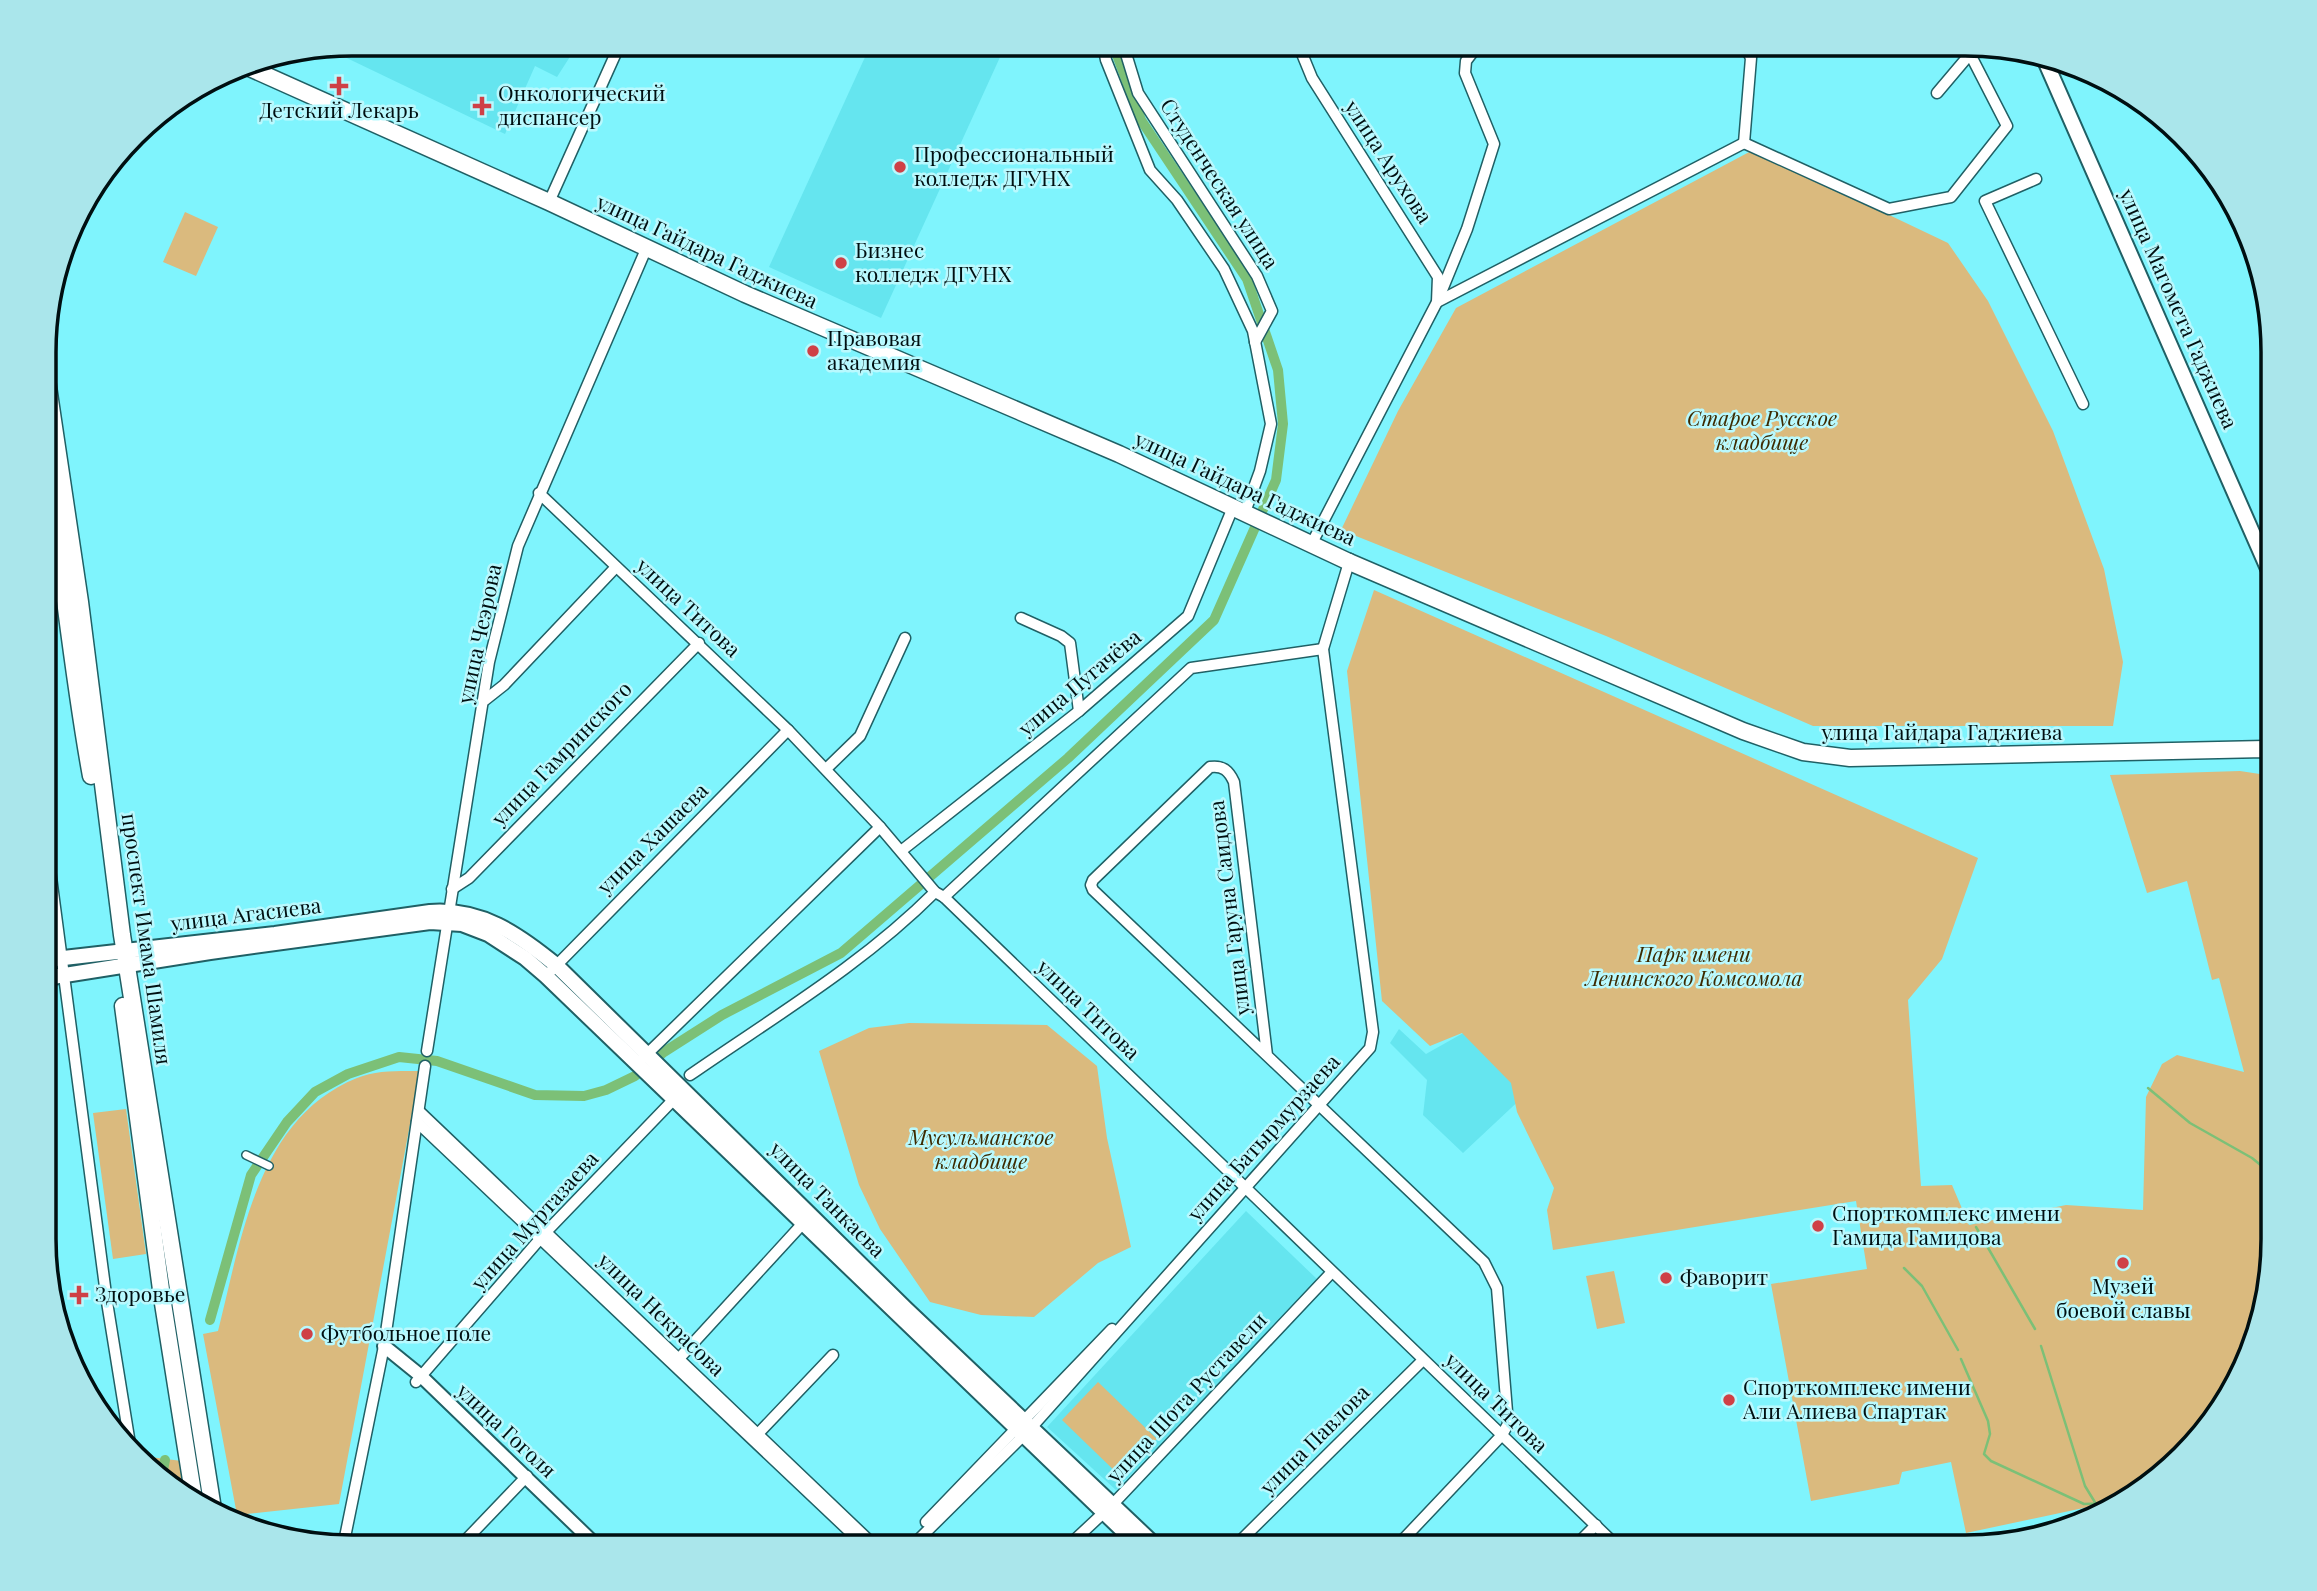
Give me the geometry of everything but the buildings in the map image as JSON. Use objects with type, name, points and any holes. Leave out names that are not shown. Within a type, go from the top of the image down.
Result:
[{"type":"main road","name":"улица Магомета Гаджиева","points":[[2049,68],[2261,550]]},
{"type":"main road","name":"улица Гайдара Гаджиева","points":[[262,70],[840,336],[1119,454],[1349,560],[1743,729],[1822,755],[2261,749]]},
{"type":"main road","name":"улица Гайдара Гаджиева","points":[[258,72],[550,201]]},
{"type":"main road","name":"проспект Имама Шамиля","points":[[56,440],[80,602],[162,1297],[192,1488]]},
{"type":"main road","name":"проспект Имама Шамиля","points":[[56,525],[75,690],[211,1499]]},
{"type":"main road","name":"улица Агасиева","points":[[56,959],[121,959],[449,916]]},
{"type":"main road","name":"улица Танкаева","points":[[449,916],[488,934],[551,970],[657,1071],[683,1087],[807,1220],[1108,1507],[1142,1535]]},
{"type":"main road","name":"улица Агасиева","points":[[56,977],[121,959]]},
{"type":"main road","name":"улица Танкаева","points":[[1108,1507],[1130,1535]]},
{"type":"street","points":[[550,201],[615,56]]},
{"type":"street","name":"улица Пугачёва","points":[[901,851],[1079,711],[1188,616],[1260,471],[1271,424],[1255,342],[1224,270],[1177,200],[1150,170],[1105,56]]},
{"type":"street","name":"Студенческая улица","points":[[1127,56],[1138,93],[1257,276],[1272,311],[1255,342]]},
{"type":"street","name":"улица Арухова","points":[[1303,56],[1312,78],[1438,277],[1437,302]]},
{"type":"street","points":[[1313,542],[1437,302],[1467,229],[1493,144],[1493,136],[1465,73],[1466,61],[1470,56]]},
{"type":"street","points":[[1744,143],[1750,56]]},
{"type":"street","points":[[1937,93],[1968,56]]},
{"type":"street","points":[[1744,143],[1889,209],[1951,197],[2007,126],[1971,56]]},
{"type":"street","points":[[1437,302],[1744,143]]},
{"type":"street","points":[[2036,179],[1985,201],[2083,404]]},
{"type":"street","name":"улица Чеэрова","points":[[427,1051],[489,662],[518,547],[539,493],[580,406],[647,248]]},
{"type":"street","name":"улица Титова","points":[[539,493],[788,730],[939,894],[1605,1535]]},
{"type":"street","name":"улица Батырмурзаева","points":[[922,1535],[1245,1189],[1374,1041],[1323,649],[1349,560]]},
{"type":"street","points":[[485,700],[504,685],[616,567]]},
{"type":"street","points":[[1021,618],[1061,636],[1070,643],[1079,711]]},
{"type":"street","points":[[826,769],[860,736],[905,638]]},
{"type":"street","name":"улица Гамринского","points":[[452,889],[469,878],[699,643]]},
{"type":"street","name":"улица Муртазаева","points":[[418,1379],[544,1236],[683,1087],[835,978],[902,925],[1191,668],[1323,649]]},
{"type":"street","name":"улица Хашаева","points":[[551,970],[788,730]]},
{"type":"street","name":"улица Гаруна Саидова","points":[[1267,1055],[1234,782],[1224,768],[1217,766],[1210,768],[1090,885],[1318,1104],[1484,1262],[1497,1288],[1509,1414],[1502,1435]]},
{"type":"street","points":[[645,1057],[880,827]]},
{"type":"street","points":[[56,913],[107,1302],[128,1433]]},
{"type":"street","points":[[346,1535],[383,1350],[425,1066]]},
{"type":"street","name":"улица Некрасова","points":[[418,1117],[854,1535]]},
{"type":"street","points":[[246,1155],[270,1166]]},
{"type":"street","points":[[675,1362],[807,1220]]},
{"type":"street","name":"улица Шота Руставели","points":[[1079,1535],[1331,1273]]},
{"type":"street","name":"улица Гоголя","points":[[383,1350],[418,1379],[585,1535]]},
{"type":"street","points":[[754,1438],[833,1355]]},
{"type":"street","name":"улица Павлова","points":[[1246,1535],[1423,1360]]},
{"type":"street","name":"улица Батырмурзаева","points":[[914,1535],[1023,1427]]},
{"type":"street","points":[[1407,1535],[1502,1435]]},
{"type":"street","name":"улица Некрасова","points":[[754,1438],[863,1535]]},
{"type":"street","points":[[470,1535],[524,1478]]},
{"type":"street","name":"улица Гоголя","points":[[524,1478],[576,1535]]},
{"type":"street","points":[[1585,1535],[1595,1525]]},
{"type":"shaded area","name":"Онкологический диспансер","points":[[343,56],[570,56],[557,77],[535,66],[505,134]]},
{"type":"shaded area","points":[[866,56],[1001,56],[881,318],[769,267]]},
{"type":"shaded area","points":[[1399,1029],[1426,1054],[1465,1032],[1527,1093],[1463,1153],[1423,1115],[1427,1080],[1390,1043]]},
{"type":"shaded area","points":[[1246,1211],[1318,1280],[1116,1490],[1047,1427]]},
{"type":"green space","name":"Старое Русское кладбище","points":[[1753,150],[1948,243],[1988,301],[2053,431],[2104,569],[2123,662],[2113,726],[1813,726],[1606,636],[1341,530],[1398,411],[1456,308]]},
{"type":"green space","points":[[185,212],[218,227],[196,276],[163,262]]},
{"type":"green space","name":"Парк имени Ленинского Комсомола","points":[[1374,590],[1978,858],[1942,959],[1908,1000],[1921,1186],[1952,1185],[1969,1225],[2066,1205],[2143,1210],[2146,1097],[2162,1064],[2177,1055],[2244,1072],[2219,978],[2212,980],[2187,881],[2147,893],[2110,775],[2240,771],[2261,774],[2261,1239],[2258,1278],[2251,1316],[2230,1370],[2211,1404],[2188,1434],[2145,1474],[2096,1504],[1966,1533],[1951,1462],[1902,1472],[1899,1484],[1811,1501],[1771,1284],[1867,1269],[1856,1201],[1553,1250],[1547,1210],[1554,1188],[1517,1112],[1511,1083],[1462,1033],[1430,1046],[1382,1001],[1347,671]]},
{"type":"green space","name":"Мусульманское кладбище","points":[[909,1023],[1047,1025],[1097,1066],[1107,1138],[1131,1247],[1098,1263],[1034,1317],[981,1315],[930,1302],[880,1229],[859,1185],[819,1051],[869,1028]]},
{"type":"green space","points":[[420,1071],[339,1504],[245,1514],[236,1511],[203,1334],[218,1331],[235,1259],[259,1186],[275,1152],[296,1122],[323,1097],[357,1078],[388,1072]]},
{"type":"green space","points":[[126,1109],[146,1254],[113,1259],[93,1113]]},
{"type":"green space","points":[[1614,1271],[1625,1323],[1597,1329],[1586,1276]]},
{"type":"green space","points":[[1098,1382],[1157,1439],[1121,1477],[1062,1420]]},
{"type":"green space","points":[[152,1457],[182,1461],[186,1484]]},
{"type":"waterway","points":[[210,1320],[251,1175],[287,1122],[315,1092],[348,1074],[399,1057],[437,1061],[535,1095],[584,1096],[606,1090],[635,1076],[664,1052],[722,1015],[841,953],[1068,758],[1214,620],[1276,480],[1283,424],[1278,370],[1247,279],[1141,120],[1117,56]]},
{"type":"waterway","points":[[2148,1088],[2190,1123],[2261,1165]]},
{"type":"waterway","points":[[1976,1227],[2035,1329]]},
{"type":"waterway","points":[[1904,1268],[1922,1286],[1958,1350]]},
{"type":"waterway","points":[[2041,1346],[2085,1486],[2096,1504]]},
{"type":"waterway","points":[[1961,1359],[1988,1421],[1990,1434],[1984,1454],[1991,1461],[2084,1504],[2097,1504]]},
{"type":"waterway","points":[[164,1467],[165,1460]]},
{"type":"place","name":"Детский Лекарь","points":[[339,86]]},
{"type":"place","name":"Онкологический диспансер","points":[[482,106]]},
{"type":"place","name":"Профессиональный колледж ДГУНХ","points":[[900,167]]},
{"type":"place","name":"Бизнес колледж ДГУНХ","points":[[841,263]]},
{"type":"place","name":"Правовая академия","points":[[813,351]]},
{"type":"place","name":"Спорткомплекс имени Гамида Гамидова","points":[[1818,1226]]},
{"type":"place","name":"Музей боевой славы","points":[[2123,1263]]},
{"type":"place","name":"Фаворит","points":[[1666,1278]]},
{"type":"place","name":"Здоровье","points":[[79,1295]]},
{"type":"place","name":"Футбольное поле","points":[[307,1334]]},
{"type":"place","name":"Спорткомплекс имени Али Алиева Спартак","points":[[1729,1400]]}]
